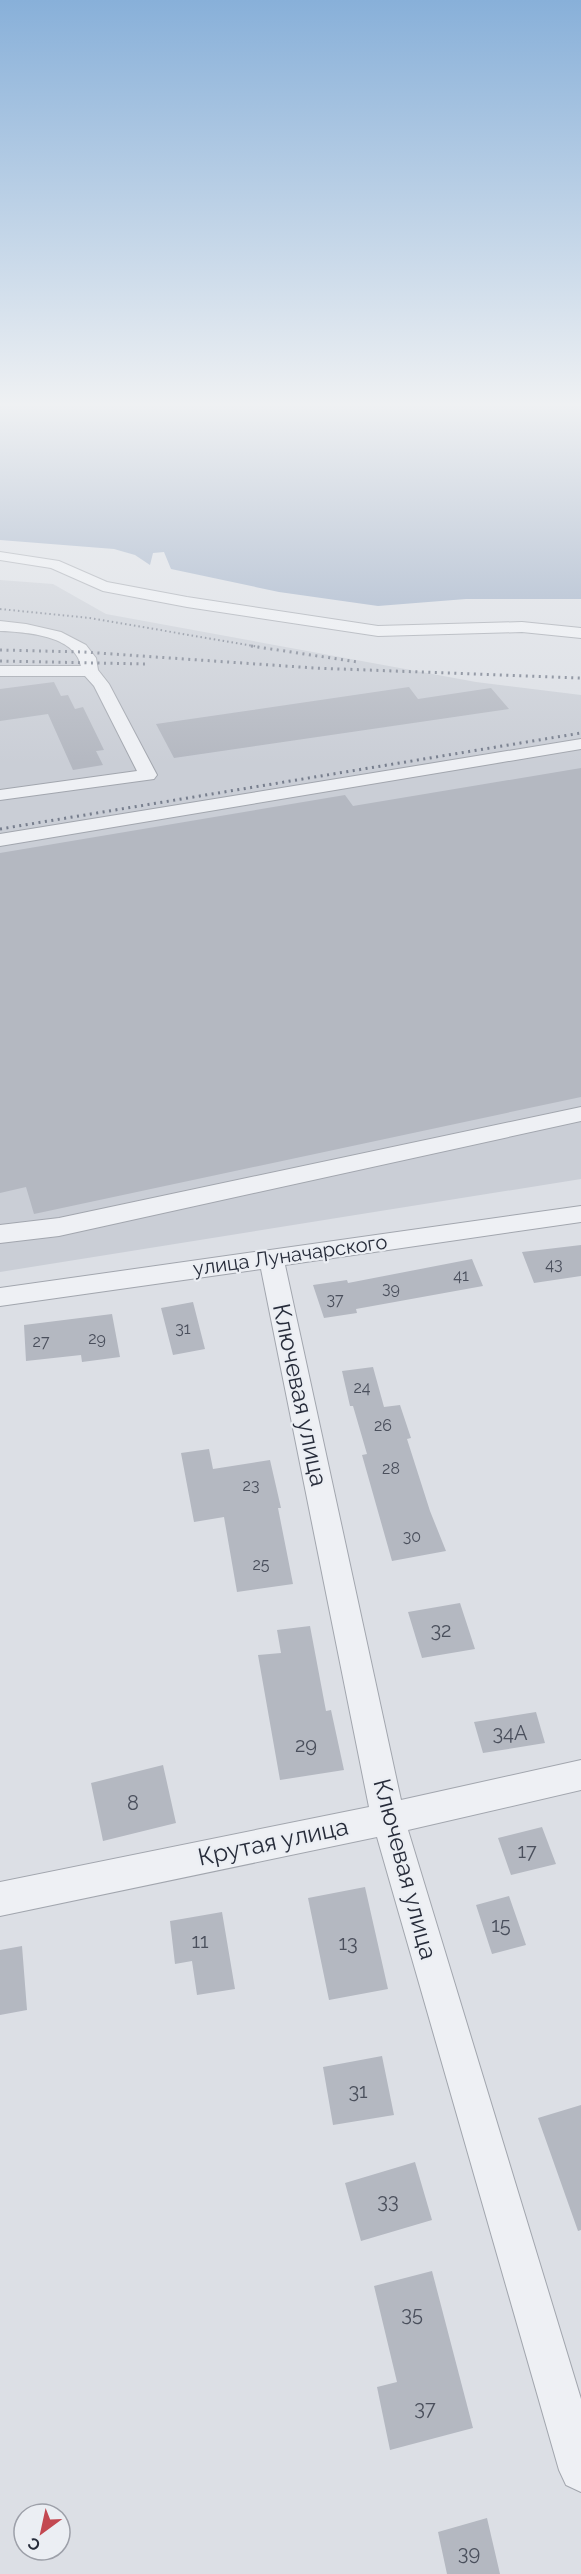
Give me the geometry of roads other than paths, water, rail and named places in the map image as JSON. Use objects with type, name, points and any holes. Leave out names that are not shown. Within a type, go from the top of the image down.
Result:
[{"type":"street","points":[[0,556],[54,564],[103,586],[187,602],[378,632],[522,627],[581,633]]},
{"type":"street","points":[[0,626],[45,631],[69,640],[84,652],[90,664],[90,671],[101,684],[148,775],[0,795]]},
{"type":"street","points":[[0,671],[90,671]]},
{"type":"street","points":[[0,840],[581,744]]},
{"type":"street","points":[[0,1234],[59,1227],[581,1114]]},
{"type":"street","name":"улица Луначарского","points":[[0,1297],[581,1214]]},
{"type":"street","name":"Ключевая улица","points":[[271,1258],[388,1819],[581,2470]]},
{"type":"street","name":"Крутая улица","points":[[0,1899],[388,1819],[581,1775]]},
{"type":"water","points":[[0,524],[581,524],[581,599],[466,599],[378,606],[279,592],[171,569],[164,552],[153,553],[150,565],[135,555],[114,549],[0,540]]},
{"type":"railway","points":[[0,609],[90,618],[259,647]]},
{"type":"railway","points":[[251,646],[358,662]]},
{"type":"railway","points":[[0,650],[84,652],[314,668],[581,678]]},
{"type":"railway","points":[[0,661],[145,664]]},
{"type":"railway","points":[[0,829],[581,733]]}]
